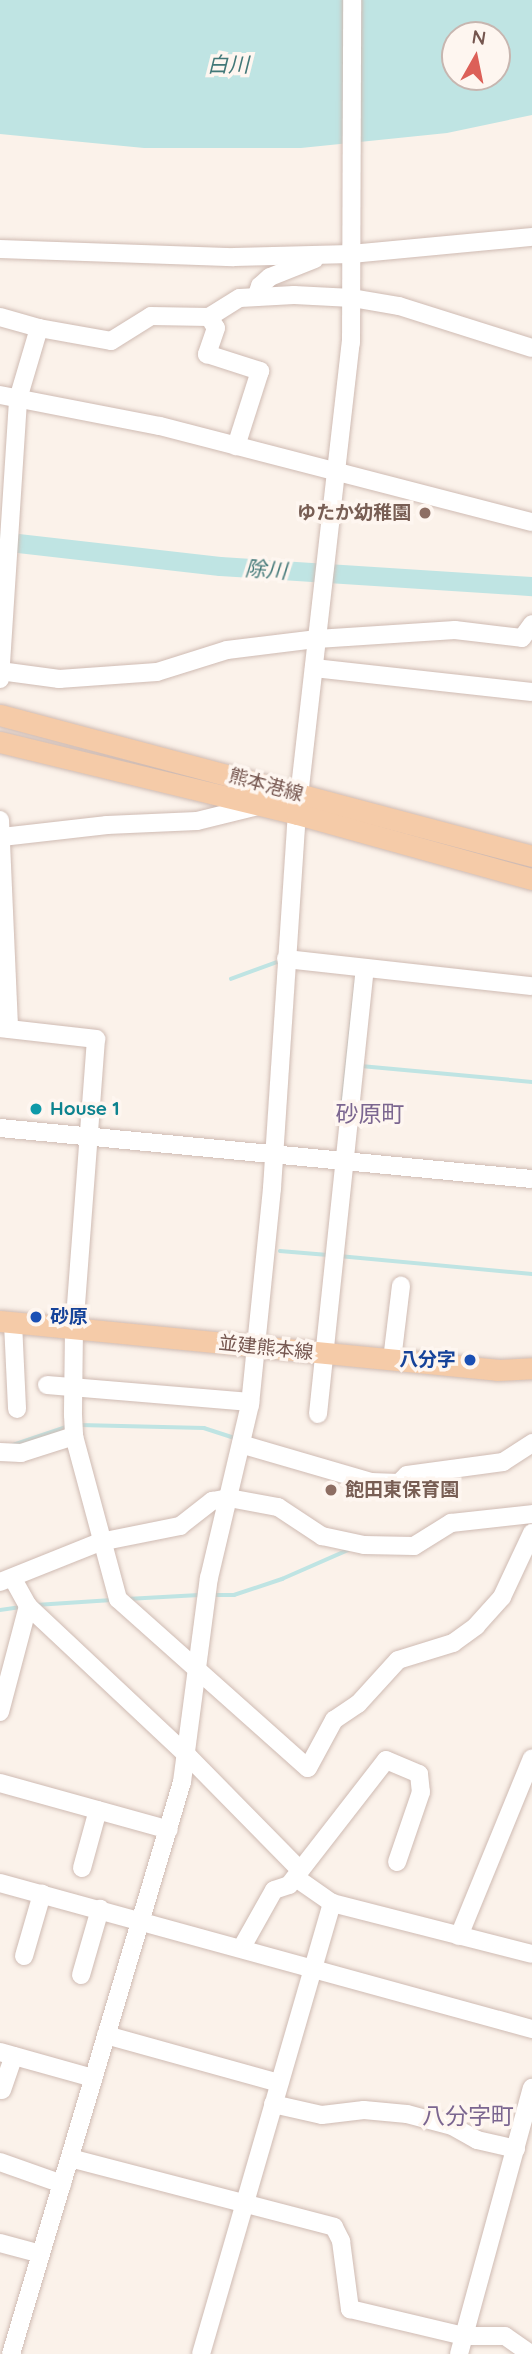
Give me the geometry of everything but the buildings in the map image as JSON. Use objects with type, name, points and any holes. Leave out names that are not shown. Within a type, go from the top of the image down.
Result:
[{"type":"main road","name":"熊本港線","points":[[0,715],[298,804],[532,879]]},
{"type":"main road","name":"熊本港線","points":[[0,742],[262,805],[298,804],[532,856]]},
{"type":"main road","name":"並建熊本線","points":[[7,1322],[506,1371],[532,1368]]},
{"type":"street","points":[[12,2354],[189,1757],[209,1578],[244,1446],[257,1347],[274,1154],[298,804],[352,343],[352,0]]},
{"type":"street","points":[[0,249],[234,257],[327,255],[532,237]]},
{"type":"street","points":[[256,297],[260,286],[270,277],[327,255]]},
{"type":"street","points":[[0,317],[39,328],[111,341],[151,316],[209,317],[230,301],[256,297],[352,298],[398,306],[532,348]]},
{"type":"street","points":[[209,317],[216,328],[207,354],[260,371],[236,446]]},
{"type":"street","points":[[0,679],[18,399],[39,328]]},
{"type":"street","points":[[0,395],[236,446],[532,522]]},
{"type":"street","points":[[1,671],[58,679],[157,671],[227,650],[317,639],[455,631],[522,638],[531,628]]},
{"type":"street","points":[[314,667],[532,692]]},
{"type":"street","points":[[262,805],[197,821],[1,828],[5,1028],[96,1039],[74,1329],[74,1436],[100,1542],[118,1599],[308,1768],[334,1720],[358,1704],[398,1660],[453,1643],[469,1632],[502,1597],[532,1533]]},
{"type":"street","points":[[286,959],[532,986]]},
{"type":"street","points":[[318,1414],[365,968]]},
{"type":"street","points":[[0,1128],[532,1178]]},
{"type":"street","points":[[391,1360],[401,1286]]},
{"type":"street","points":[[7,1322],[17,1409]]},
{"type":"street","points":[[47,1385],[250,1402]]},
{"type":"street","points":[[0,1452],[20,1452],[74,1436]]},
{"type":"street","points":[[244,1446],[371,1482],[399,1483],[407,1475],[503,1462],[532,1443]]},
{"type":"street","points":[[532,1514],[451,1523],[414,1546],[364,1545],[322,1536],[278,1507],[229,1498],[212,1500],[180,1526],[100,1542],[7,1581],[28,1606],[189,1757],[298,1868],[299,1880],[332,1903],[532,1954]]},
{"type":"street","points":[[0,1712],[28,1606]]},
{"type":"street","points":[[458,1936],[532,1758]]},
{"type":"street","points":[[242,1947],[274,1890],[289,1885],[298,1868],[349,1806],[364,1794],[386,1760],[419,1774],[421,1792],[397,1862]]},
{"type":"street","points":[[0,1783],[169,1830]]},
{"type":"street","points":[[82,1868],[98,1811]]},
{"type":"street","points":[[0,1883],[242,1947],[312,1969],[532,2029]]},
{"type":"street","points":[[24,1956],[42,1894]]},
{"type":"street","points":[[201,2354],[332,1903]]},
{"type":"street","points":[[81,1975],[100,1909]]},
{"type":"street","points":[[106,2035],[279,2083]]},
{"type":"street","points":[[2,2090],[7,2054],[93,2078]]},
{"type":"street","points":[[459,2354],[532,2088]]},
{"type":"street","points":[[273,2104],[322,2115],[364,2110],[407,2114],[452,2126],[477,2140],[516,2149]]},
{"type":"street","points":[[70,2158],[245,2207],[334,2227],[341,2241],[350,2309],[464,2336],[505,2336],[531,2354]]},
{"type":"street","points":[[0,2162],[62,2183]]},
{"type":"street","points":[[0,2243],[41,2254]]},
{"type":"water","name":"白川","points":[[0,0],[532,0],[532,115],[447,133],[301,148],[144,148],[0,134]]},
{"type":"waterway","name":"除川","points":[[0,541],[220,566],[532,586]]},
{"type":"waterway","points":[[231,979],[280,961]]},
{"type":"waterway","points":[[341,1117],[357,972]]},
{"type":"waterway","points":[[361,1066],[532,1082]]},
{"type":"waterway","points":[[280,1251],[328,1255]]},
{"type":"waterway","points":[[339,1256],[532,1274]]},
{"type":"waterway","points":[[80,1425],[204,1428],[238,1439]]},
{"type":"waterway","points":[[13,1445],[69,1426]]},
{"type":"waterway","points":[[214,1595],[234,1595],[282,1579],[348,1550]]},
{"type":"waterway","points":[[127,1599],[199,1595]]},
{"type":"waterway","points":[[36,1605],[112,1600]]},
{"type":"waterway","points":[[0,1610],[21,1607]]},
{"type":"place","name":"ゆたか幼稚園","points":[[425,513]]},
{"type":"place","name":"House 1","points":[[36,1109]]},
{"type":"place","name":"砂原","points":[[36,1317]]},
{"type":"place","name":"八分字","points":[[470,1360]]},
{"type":"place","name":"飽田東保育園","points":[[331,1490]]},
{"type":"district","name":"砂原町","points":[[370,1114]]},
{"type":"district","name":"八分字町","points":[[468,2116]]}]
